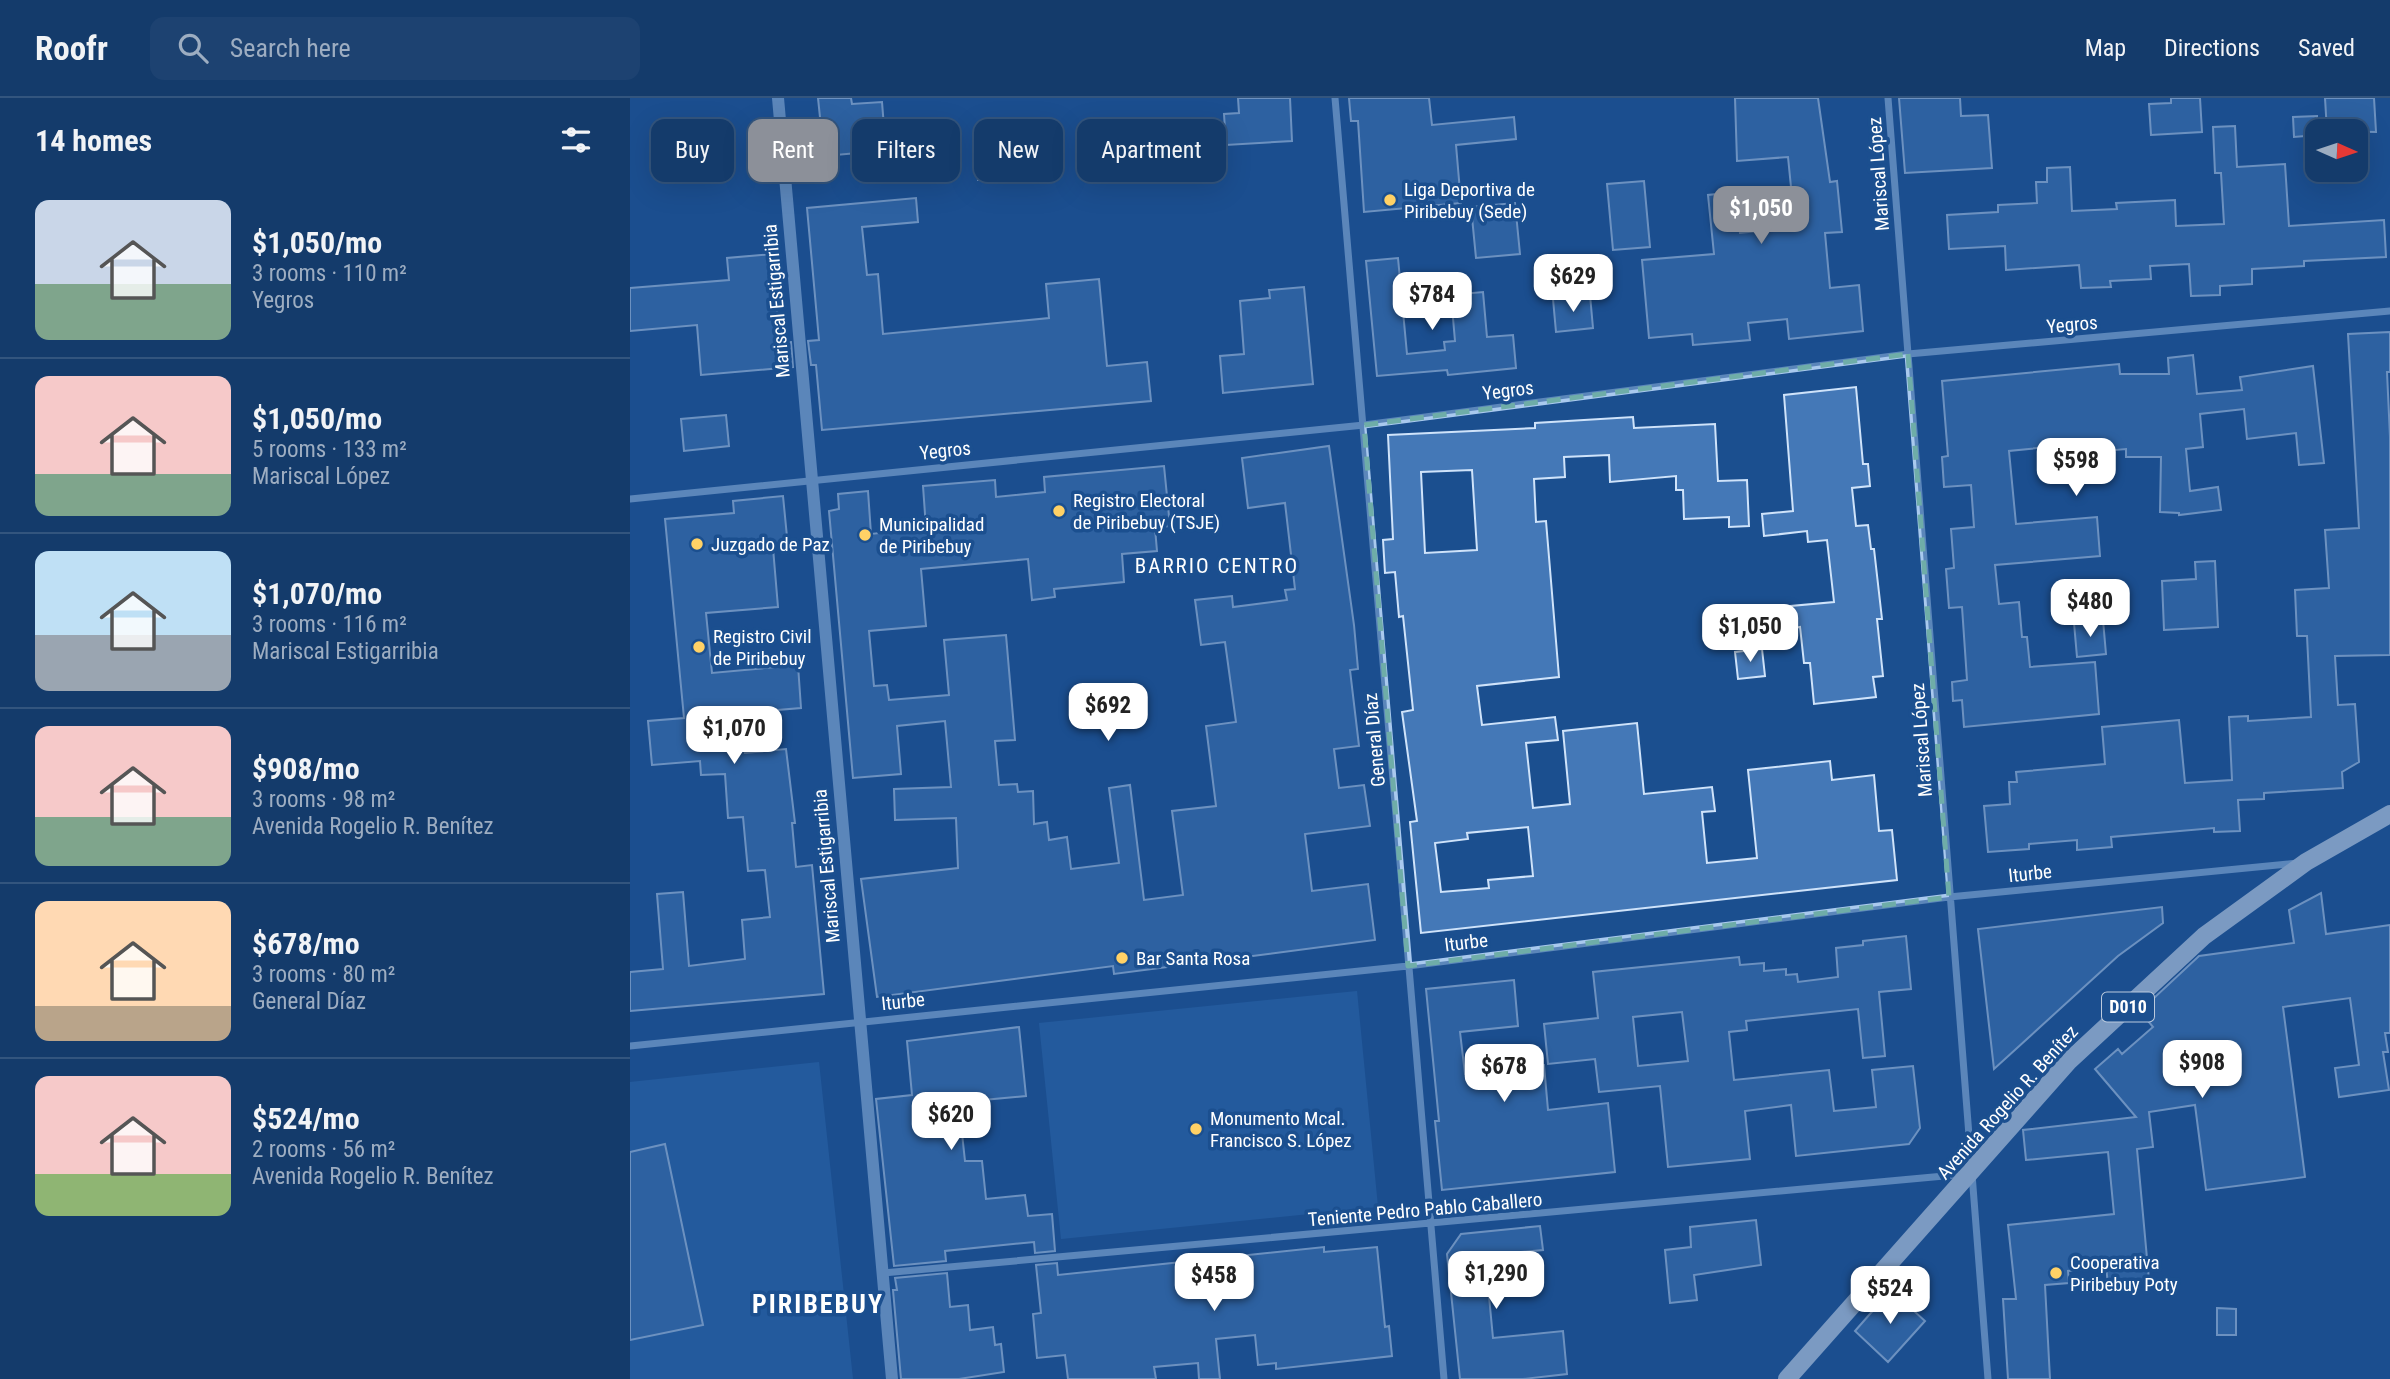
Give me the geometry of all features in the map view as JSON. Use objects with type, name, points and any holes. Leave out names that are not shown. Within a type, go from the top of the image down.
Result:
[{"type":"main road","name":"Avenida Rogelio R. Benítez","points":[[1787,1379],[2068,1062],[2204,936],[2306,862],[2390,814]]},
{"type":"street","name":"Mariscal Estigarribia","points":[[778,98],[892,1379]]},
{"type":"street","name":"General Díaz","points":[[1335,98],[1444,1379]]},
{"type":"street","name":"Mariscal López","points":[[1888,98],[1988,1379]]},
{"type":"street","name":"Yegros","points":[[630,499],[1364,425],[1908,354],[2390,311]]},
{"type":"street","name":"Iturbe","points":[[630,1046],[1408,965],[1949,897],[2306,862]]},
{"type":"street","name":"Teniente Pedro Pablo Caballero","points":[[883,1273],[1970,1173]]},
{"type":"highlighted area","points":[[1908,354],[1949,897],[1408,966],[1364,425]]},
{"type":"shaded area","points":[[1357,991],[1378,1207],[1061,1239],[1039,1023]]},
{"type":"shaded area","points":[[819,1062],[853,1379],[630,1379],[630,1082]]},
{"type":"building","points":[[818,98],[851,98],[852,104],[882,102],[883,119],[852,119],[852,154],[838,155],[838,119],[820,119]]},
{"type":"building","points":[[1238,98],[1290,98],[1292,141],[1226,145],[1224,114],[1239,113]]},
{"type":"building","points":[[1349,98],[1429,98],[1432,125],[1514,117],[1516,139],[1456,145],[1461,203],[1364,212],[1358,121],[1351,121]]},
{"type":"building","points":[[1735,98],[1818,98],[1830,182],[1837,181],[1842,232],[1825,233],[1830,288],[1859,285],[1863,331],[1789,339],[1787,319],[1748,323],[1750,340],[1693,345],[1692,334],[1649,338],[1642,260],[1714,254],[1708,195],[1736,192],[1740,233],[1795,227],[1788,157],[1737,161]]},
{"type":"building","points":[[1899,98],[1960,98],[1961,116],[1988,115],[1992,168],[1905,173]]},
{"type":"building","points":[[2171,98],[2200,98],[2202,132],[2151,135],[2149,104],[2171,103]]},
{"type":"building","points":[[2325,98],[2374,98],[2376,132],[2368,132],[2368,119],[2326,119]]},
{"type":"building","points":[[2317,116],[2317,119],[2305,119],[2305,136],[2294,137],[2293,117]]},
{"type":"building","points":[[2235,126],[2237,167],[2285,164],[2289,226],[2384,220],[2386,257],[2304,261],[2304,266],[2252,269],[2252,284],[2220,286],[2220,295],[2191,296],[2189,264],[2150,266],[2151,279],[2110,281],[2111,287],[2081,288],[2079,265],[2006,270],[2005,246],[1949,249],[1947,215],[1998,212],[1998,205],[2037,203],[2036,182],[2047,182],[2047,168],[2070,167],[2072,211],[2117,209],[2116,203],[2175,200],[2176,226],[2224,224],[2221,173],[2215,173],[2213,127]]},
{"type":"building","points":[[1644,181],[1650,247],[1613,250],[1607,184]]},
{"type":"building","points":[[916,198],[918,222],[862,227],[867,275],[878,274],[883,334],[1049,318],[1046,284],[1099,279],[1107,366],[1147,362],[1151,401],[822,430],[816,365],[811,365],[808,341],[819,340],[807,208]]},
{"type":"building","points":[[1515,203],[1520,254],[1476,258],[1471,207]]},
{"type":"building","points":[[772,254],[780,343],[791,342],[793,367],[701,375],[697,325],[630,331],[630,288],[729,280],[727,258]]},
{"type":"building","points":[[1398,258],[1407,354],[1445,350],[1444,342],[1455,341],[1451,295],[1483,292],[1487,337],[1513,335],[1516,368],[1448,375],[1447,370],[1377,376],[1366,261]]},
{"type":"building","points":[[1304,287],[1313,384],[1223,393],[1220,356],[1244,354],[1240,301],[1270,298],[1269,290]]},
{"type":"building","points":[[1590,295],[1593,328],[1556,332],[1553,299]]},
{"type":"building","points":[[2390,332],[2390,372],[2387,372],[2390,437],[2390,655],[2335,656],[2338,705],[2355,704],[2359,762],[2342,772],[2343,788],[2264,793],[2264,799],[2238,800],[2240,831],[2214,832],[2214,828],[2111,837],[2112,847],[2077,850],[2077,840],[2029,844],[2029,849],[1988,852],[1984,806],[2010,804],[2009,782],[2017,782],[2016,772],[2105,764],[2102,727],[2179,720],[2185,783],[2232,780],[2229,717],[2248,716],[2248,721],[2311,717],[2307,636],[2297,636],[2295,590],[2329,588],[2325,530],[2359,528],[2348,334]]},
{"type":"building","points":[[2193,355],[2197,394],[2242,390],[2240,377],[2313,366],[2324,463],[2299,465],[2296,433],[2247,439],[2244,409],[2200,414],[2203,447],[2186,449],[2190,491],[2218,487],[2221,510],[2179,515],[2160,512],[2161,457],[2126,457],[2126,449],[2058,455],[2057,446],[2009,451],[2016,524],[2097,517],[2100,556],[1995,565],[1999,604],[2019,602],[2022,637],[2027,637],[2030,667],[2095,662],[2099,714],[1964,727],[1962,700],[1953,701],[1952,682],[1967,680],[1962,607],[1949,608],[1946,569],[1954,568],[1951,529],[1974,527],[1971,485],[1944,487],[1942,457],[1948,456],[1942,381],[2119,364],[2120,374],[2169,374],[2168,358]]},
{"type":"building","points":[[1856,387],[1863,464],[1868,464],[1870,486],[1852,488],[1856,526],[1868,525],[1871,549],[1874,549],[1882,619],[1877,619],[1883,676],[1873,677],[1876,697],[1814,704],[1810,663],[1804,663],[1800,627],[1794,628],[1791,606],[1834,602],[1827,540],[1808,542],[1807,531],[1764,536],[1762,514],[1793,511],[1784,395]]},
{"type":"building","points":[[726,415],[729,446],[684,451],[681,419]]},
{"type":"building","points":[[1633,417],[1634,428],[1715,424],[1718,481],[1747,480],[1749,526],[1729,527],[1729,517],[1684,519],[1683,490],[1676,490],[1676,476],[1610,482],[1609,455],[1564,457],[1565,477],[1534,479],[1536,522],[1546,521],[1559,677],[1477,686],[1482,725],[1555,717],[1558,740],[1526,743],[1533,808],[1570,804],[1563,731],[1637,723],[1644,794],[1712,787],[1715,811],[1702,812],[1707,863],[1757,858],[1748,770],[1830,761],[1832,780],[1874,775],[1879,831],[1892,830],[1897,880],[1421,933],[1410,822],[1417,821],[1402,712],[1413,710],[1403,616],[1399,617],[1395,572],[1385,573],[1383,540],[1393,539],[1388,435],[1535,428],[1535,423]],"holes":[[[1472,470],[1477,550],[1425,553],[1421,472]],[[1528,827],[1533,876],[1488,880],[1489,888],[1441,892],[1435,843],[1468,839],[1467,833]]]},
{"type":"building","points":[[1329,446],[1358,669],[1350,670],[1359,746],[1334,749],[1339,788],[1364,785],[1370,826],[1305,834],[1312,891],[1368,884],[1375,940],[1114,974],[1113,966],[877,997],[861,879],[958,868],[956,818],[895,820],[894,789],[951,787],[945,721],[897,726],[901,774],[853,778],[829,511],[839,509],[838,494],[868,491],[871,534],[926,528],[923,486],[995,480],[996,497],[1045,492],[1044,477],[1164,466],[1170,526],[1155,528],[1157,551],[1122,554],[1124,582],[1054,589],[1055,597],[1032,600],[1028,559],[921,569],[926,626],[869,631],[874,686],[887,685],[889,700],[949,695],[944,640],[1006,635],[1015,740],[995,741],[999,785],[1017,784],[1018,792],[1033,791],[1034,824],[1047,822],[1049,840],[1067,837],[1071,869],[1119,863],[1109,788],[1130,785],[1144,900],[1183,895],[1172,811],[1216,806],[1206,726],[1236,722],[1225,642],[1201,645],[1195,600],[1232,596],[1233,607],[1287,600],[1285,590],[1295,589],[1285,503],[1248,508],[1242,458]]},
{"type":"building","points":[[783,496],[788,547],[773,548],[778,607],[706,613],[712,673],[798,665],[801,708],[741,713],[745,753],[786,749],[795,823],[792,823],[796,867],[812,865],[824,994],[630,1011],[630,972],[663,969],[657,894],[683,892],[689,966],[745,959],[742,920],[770,917],[765,870],[748,871],[743,817],[728,818],[725,774],[701,775],[700,761],[652,765],[648,721],[684,718],[665,519],[734,513],[733,501]]},
{"type":"building","points":[[2215,561],[2218,627],[2164,630],[2162,581],[2196,579],[2195,562]]},
{"type":"building","points":[[2103,620],[2106,654],[2077,657],[2074,623]]},
{"type":"building","points":[[1762,649],[1765,676],[1738,679],[1735,652]]},
{"type":"building","points":[[2321,893],[2326,934],[2390,925],[2390,1033],[2385,1033],[2388,1052],[2383,1052],[2389,1090],[2339,1097],[2335,1068],[2359,1065],[2350,998],[2283,1007],[2305,1177],[2206,1190],[2195,1105],[2149,1112],[2153,1147],[2137,1149],[2149,1280],[2108,1284],[2106,1267],[2068,1271],[2069,1283],[2045,1285],[2050,1379],[2008,1379],[2003,1299],[2016,1299],[2008,1225],[2114,1214],[2108,1152],[2026,1160],[2023,1130],[2136,1117],[2095,1069],[2118,1049],[2122,1054],[2153,1027],[2140,1011],[2199,956],[2294,943],[2289,910]]},
{"type":"building","points":[[2162,907],[2163,923],[2118,956],[1994,1069],[1978,929]]},
{"type":"building","points":[[1906,936],[1911,989],[1879,992],[1885,1056],[1863,1058],[1858,1009],[1746,1021],[1747,1030],[1729,1032],[1734,1080],[1829,1070],[1834,1111],[1876,1107],[1872,1070],[1913,1066],[1920,1128],[1909,1144],[1796,1156],[1791,1105],[1745,1111],[1750,1159],[1668,1167],[1660,1086],[1599,1092],[1595,1059],[1548,1064],[1544,1024],[1598,1018],[1593,972],[1739,957],[1740,965],[1764,963],[1764,971],[1786,969],[1786,975],[1797,974],[1798,982],[1838,977],[1836,948],[1863,945],[1863,941]],"holes":[[[1682,1012],[1688,1061],[1638,1066],[1633,1017]]]},
{"type":"building","points":[[1514,980],[1518,1026],[1460,1032],[1465,1074],[1544,1065],[1548,1110],[1608,1103],[1615,1172],[1442,1190],[1435,1121],[1439,1121],[1426,989]]},
{"type":"building","points":[[1019,1027],[1026,1096],[962,1102],[963,1115],[960,1115],[965,1161],[982,1161],[986,1199],[1025,1195],[1028,1216],[1052,1214],[1055,1251],[1035,1253],[1034,1242],[945,1251],[946,1261],[894,1266],[876,1099],[912,1095],[907,1041]]},
{"type":"building","points":[[665,1144],[703,1325],[630,1340],[630,1152]]},
{"type":"building","points":[[1756,1220],[1761,1265],[1694,1275],[1697,1300],[1670,1303],[1665,1250],[1691,1247],[1690,1227]]},
{"type":"building","points":[[1540,1226],[1543,1250],[1522,1252],[1523,1261],[1486,1265],[1493,1338],[1563,1331],[1567,1374],[1523,1379],[1460,1379],[1447,1254],[1461,1234]]},
{"type":"building","points":[[1324,1247],[1324,1252],[1377,1247],[1385,1327],[1389,1326],[1392,1356],[1276,1369],[1276,1363],[1258,1365],[1255,1335],[1216,1339],[1220,1379],[1199,1379],[1198,1363],[1154,1367],[1156,1379],[1068,1379],[1065,1355],[1037,1358],[1033,1314],[1041,1313],[1036,1265],[1057,1263],[1058,1275]]},
{"type":"building","points":[[947,1273],[950,1307],[968,1305],[970,1330],[993,1327],[995,1345],[1001,1344],[1004,1372],[959,1379],[901,1379],[893,1290],[897,1290],[895,1278]]},
{"type":"building","points":[[1891,1290],[1925,1321],[1888,1362],[1855,1331]]},
{"type":"building","points":[[2217,1308],[2236,1309],[2236,1335],[2217,1335]]},
{"type":"place","name":"Liga Deportiva de Piribebuy (Sede)","points":[[1390,200]]},
{"type":"place","name":"Registro Electoral de Piribebuy (TSJE)","points":[[1059,511]]},
{"type":"place","name":"Municipalidad de Piribebuy","points":[[865,535]]},
{"type":"place","name":"Juzgado de Paz","points":[[697,544]]},
{"type":"place","name":"Registro Civil de Piribebuy","points":[[699,647]]},
{"type":"place","name":"Bar Santa Rosa","points":[[1122,958]]},
{"type":"place","name":"Monumento Mcal. Francisco S. López","points":[[1196,1129]]},
{"type":"place","name":"Cooperativa Piribebuy Poty","points":[[2056,1273]]},
{"type":"district","name":"BARRIO CENTRO","points":[[1217,566]]},
{"type":"district","name":"PIRIBEBUY","points":[[818,1304]]}]
